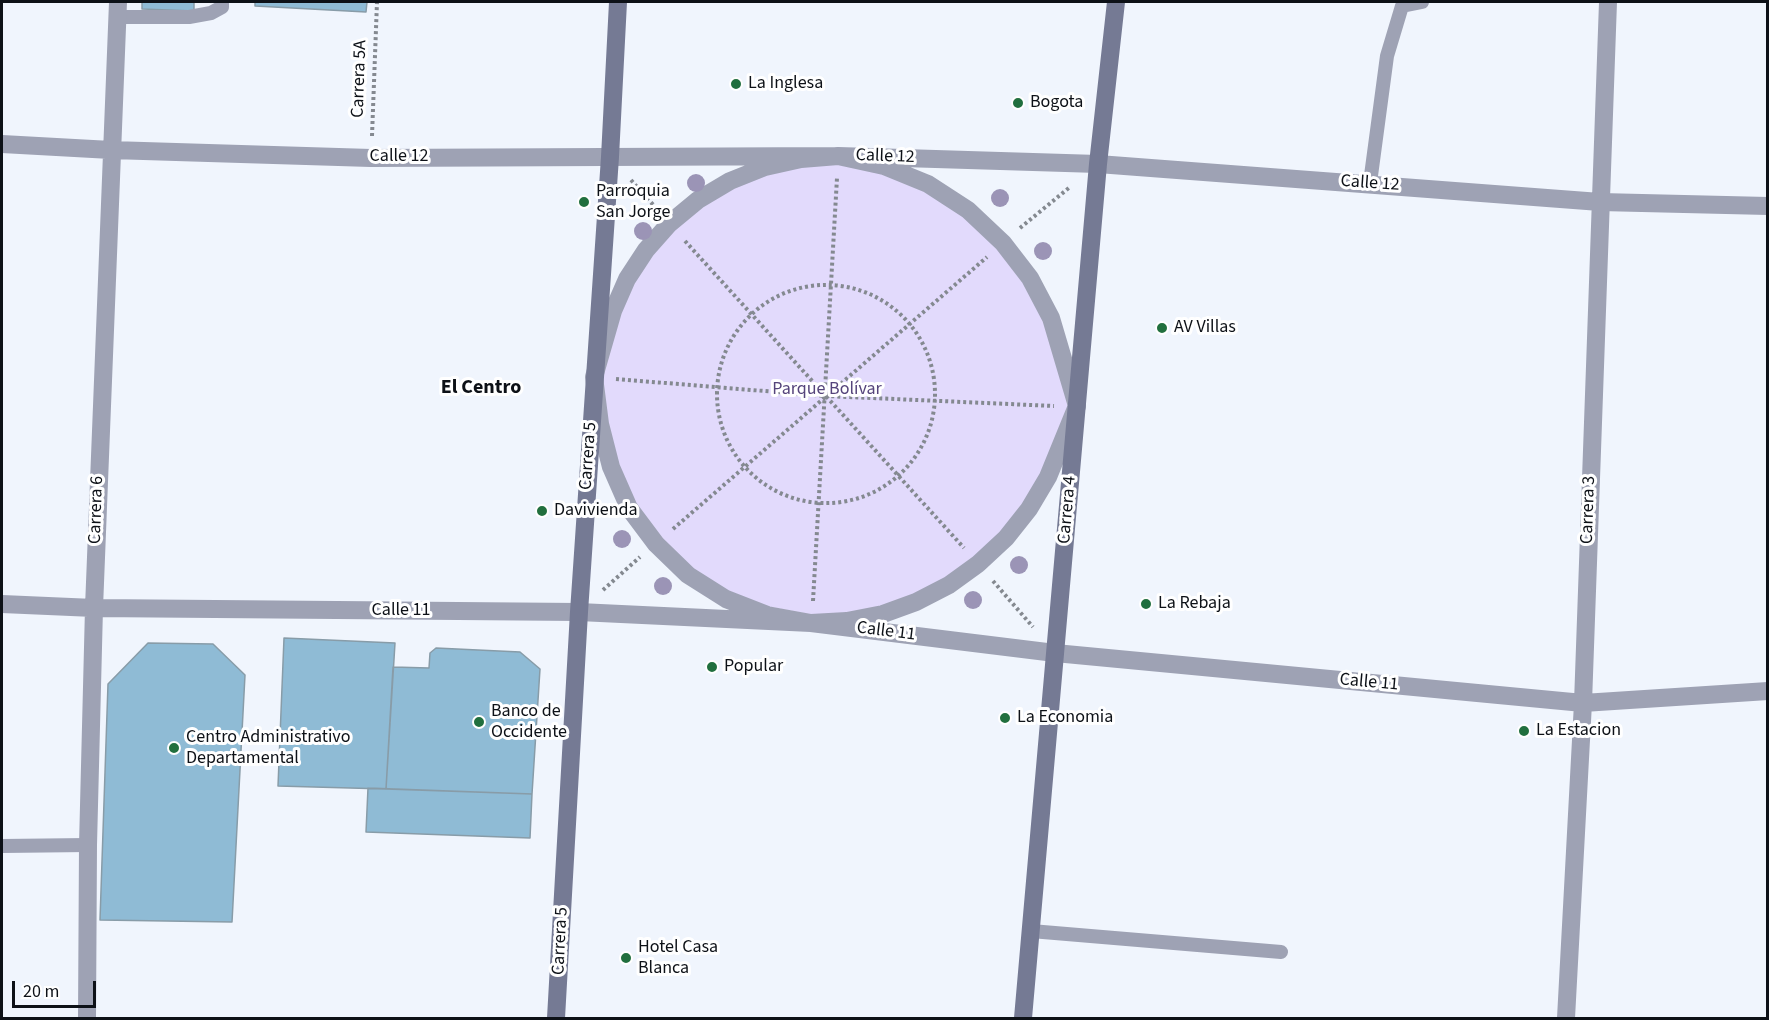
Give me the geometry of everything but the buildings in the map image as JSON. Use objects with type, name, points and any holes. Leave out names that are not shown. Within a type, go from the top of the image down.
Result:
[{"type":"main road","name":"Carrera 5","points":[[556,1018],[618,2]]},
{"type":"main road","name":"Carrera 4","points":[[1023,1018],[1098,164],[1116,2]]},
{"type":"street","name":"Carrera 3","points":[[1566,1018],[1583,703],[1608,2]]},
{"type":"street","name":"Carrera 6","points":[[87,1018],[88,845],[94,608],[117,9]]},
{"type":"street","name":"Calle 12","points":[[2,144],[111,150],[371,158],[838,156],[1098,164],[1600,202],[1767,206]]},
{"type":"street","points":[[838,156],[884,166],[928,184],[968,210],[1003,243],[1030,278],[1051,318],[1077,406],[1048,477],[1029,509],[1006,538],[978,564],[941,589],[916,602],[883,614],[847,621],[811,623],[767,615],[726,599],[688,575],[656,544],[629,508],[611,467],[600,424],[594,377],[613,311],[627,279],[646,250],[669,224],[698,200],[730,181],[756,170],[801,159],[838,156]]},
{"type":"street","name":"Calle 11","points":[[2,604],[94,608],[579,612],[811,623],[1055,653],[1583,703],[1767,691]]},
{"type":"lane","points":[[117,9],[189,16],[211,13],[222,7],[222,2]]},
{"type":"lane","points":[[1370,183],[1387,56],[1402,6],[1422,2]]},
{"type":"lane","points":[[2,846],[88,845]]},
{"type":"lane","points":[[1030,931],[1281,952]]},
{"type":"path","name":"Carrera 5A","points":[[371,158],[377,2]]},
{"type":"path","points":[[811,623],[826,396],[838,156]]},
{"type":"path","points":[[610,157],[978,564],[1055,653]]},
{"type":"path","points":[[579,612],[911,322],[1098,164]]},
{"type":"path","points":[[832,283],[875,295],[911,322],[931,359],[937,400],[926,443],[900,478],[862,500],[819,505],[778,494],[743,468],[722,430],[716,388],[726,347],[751,314],[788,290],[832,283]]},
{"type":"path","points":[[594,377],[826,396],[1077,406]]},
{"type":"green space","name":"Parque Bolívar","points":[[838,156],[928,184],[1030,278],[1077,406],[1029,509],[949,585],[847,621],[726,599],[629,508],[600,424],[603,344],[646,250],[730,181]]},
{"type":"place","name":"La Inglesa","points":[[736,84]]},
{"type":"place","name":"Bogota","points":[[1018,103]]},
{"type":"place","name":"Parroquia San Jorge","points":[[584,202]]},
{"type":"place","name":"AV Villas","points":[[1162,328]]},
{"type":"place","name":"Davivienda","points":[[542,511]]},
{"type":"place","name":"La Rebaja","points":[[1146,604]]},
{"type":"place","name":"Popular","points":[[712,667]]},
{"type":"place","name":"La Economia","points":[[1005,718]]},
{"type":"place","name":"Banco de Occidente","points":[[479,722]]},
{"type":"place","name":"La Estacion","points":[[1524,731]]},
{"type":"place","name":"Centro Administrativo Departamental","points":[[174,748]]},
{"type":"place","name":"Hotel Casa Blanca","points":[[626,958]]},
{"type":"district","name":"El Centro","points":[[481,389]]}]
